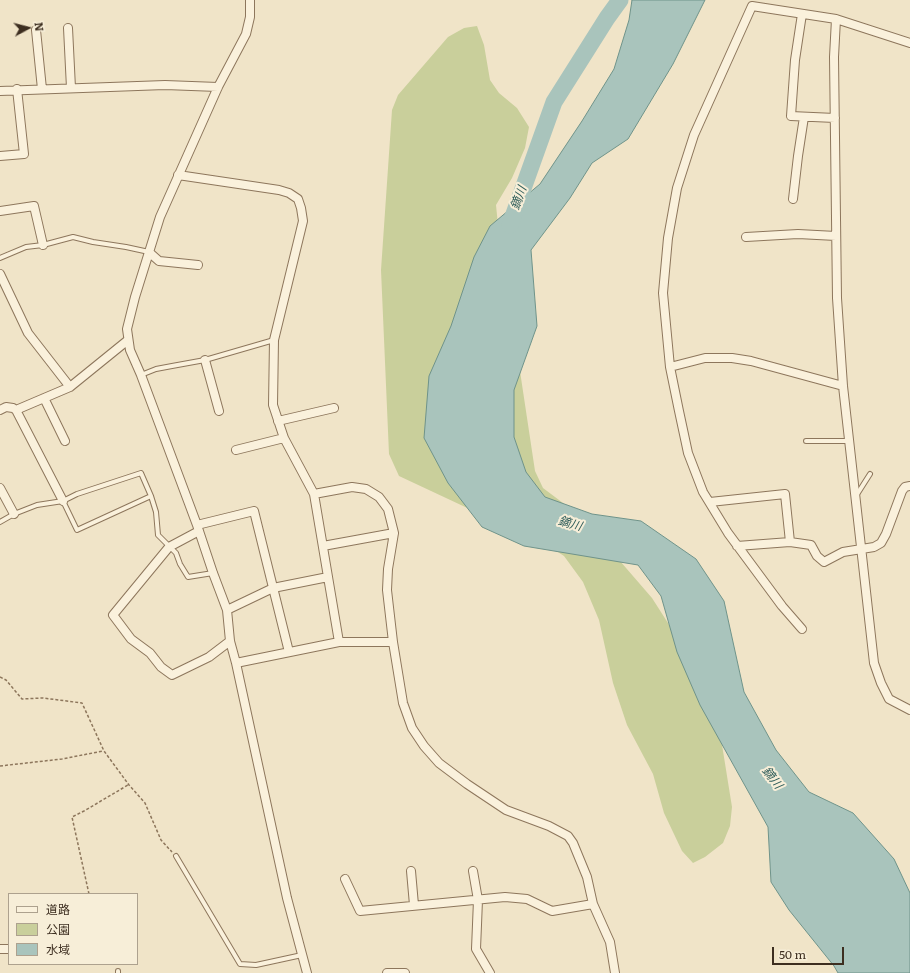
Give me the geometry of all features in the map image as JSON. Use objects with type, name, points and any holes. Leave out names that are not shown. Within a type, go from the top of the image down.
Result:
[{"type":"street","points":[[250,0],[250,17],[246,34],[218,87],[160,217],[135,297],[127,329],[130,350],[141,375],[198,528],[212,573],[227,610],[230,641],[287,898],[307,973]]},
{"type":"street","points":[[802,629],[782,606],[728,533],[703,492],[688,453],[670,367],[663,293],[668,238],[677,188],[694,135],[752,6],[836,19],[910,43]]},
{"type":"street","points":[[802,14],[795,60],[791,116],[835,118]]},
{"type":"street","points":[[836,19],[834,57],[837,298],[843,386],[874,663],[881,684],[890,699],[910,710]]},
{"type":"street","points":[[68,28],[71,88]]},
{"type":"street","points":[[36,30],[42,89]]},
{"type":"street","points":[[0,90],[165,85],[218,87]]},
{"type":"street","points":[[0,156],[24,154],[18,89]]},
{"type":"street","points":[[793,198],[804,117]]},
{"type":"street","points":[[178,175],[278,190],[289,193],[298,199],[303,221],[274,340],[273,405],[284,438],[314,494],[339,642]]},
{"type":"street","points":[[0,211],[34,206],[43,244]]},
{"type":"street","points":[[746,237],[798,234],[836,236]]},
{"type":"street","points":[[150,253],[159,261],[198,265]]},
{"type":"street","points":[[0,274],[28,333],[70,387]]},
{"type":"street","points":[[16,410],[70,387],[128,340]]},
{"type":"street","points":[[670,367],[705,358],[732,358],[751,361],[843,386]]},
{"type":"street","points":[[205,360],[219,410]]},
{"type":"street","points":[[44,398],[65,441]]},
{"type":"street","points":[[0,410],[6,407],[16,410],[63,501]]},
{"type":"street","points":[[278,421],[334,408]]},
{"type":"street","points":[[236,450],[284,438]]},
{"type":"street","points":[[737,546],[790,542],[811,545],[817,556],[824,562],[842,552],[874,547],[881,543],[886,534],[902,491],[905,487],[910,486]]},
{"type":"street","points":[[314,494],[352,487],[366,489],[379,497],[388,509],[394,532],[388,569],[387,590],[393,642],[403,702],[412,728],[424,746],[439,763],[467,784],[506,810],[549,826],[568,836],[573,843],[587,877],[593,904],[610,942],[615,973]]},
{"type":"street","points":[[0,488],[14,514]]},
{"type":"street","points":[[710,502],[785,494],[790,542]]},
{"type":"street","points":[[230,641],[209,657],[172,675],[161,666],[150,653],[131,639],[112,615],[169,547],[198,528],[254,511],[289,652]]},
{"type":"street","points":[[323,546],[394,532]]},
{"type":"street","points":[[227,610],[273,588],[328,577]]},
{"type":"street","points":[[236,664],[339,642],[393,642]]},
{"type":"street","points":[[411,871],[414,905]]},
{"type":"street","points":[[473,871],[478,900],[476,949],[490,973]]},
{"type":"street","points":[[346,879],[360,911],[505,897],[527,899],[552,911],[593,904]]},
{"type":"street","points":[[387,973],[405,973]]},
{"type":"lane","points":[[0,258],[26,247],[73,237],[150,253]]},
{"type":"lane","points":[[141,375],[156,369],[205,360],[274,340]]},
{"type":"lane","points":[[806,441],[849,441]]},
{"type":"lane","points":[[0,522],[14,514],[37,505],[63,501],[77,494],[141,473],[156,512],[158,535],[176,553],[180,564],[188,577],[212,573]]},
{"type":"lane","points":[[855,497],[870,474]]},
{"type":"lane","points":[[63,501],[77,530],[151,496]]},
{"type":"lane","points":[[176,856],[240,964],[256,965],[302,955]]},
{"type":"path","points":[[0,677],[6,680],[22,699],[42,698],[82,702],[104,751],[129,785],[145,803],[161,840],[176,856]]},
{"type":"path","points":[[0,766],[62,759],[104,751]]},
{"type":"path","points":[[90,893],[72,816],[84,811],[129,785]]},
{"type":"green space","points":[[477,26],[484,45],[490,80],[499,93],[517,108],[529,127],[525,148],[512,178],[496,205],[535,471],[543,488],[563,503],[620,561],[652,598],[675,634],[718,720],[732,807],[730,826],[723,843],[705,857],[693,863],[682,851],[664,813],[653,774],[627,725],[613,683],[599,620],[583,582],[564,556],[535,537],[493,520],[399,476],[389,454],[381,270],[392,110],[398,95],[448,37],[464,28]]},
{"type":"water","points":[[632,0],[705,0],[673,64],[628,139],[592,163],[570,198],[531,250],[537,326],[514,390],[514,437],[526,472],[545,497],[592,514],[641,521],[696,559],[724,601],[744,692],[776,750],[809,792],[853,813],[894,859],[910,893],[910,973],[838,973],[789,910],[771,882],[768,827],[700,705],[677,652],[661,596],[638,565],[524,546],[482,527],[448,483],[424,438],[429,376],[451,326],[474,257],[490,226],[540,184],[582,121],[614,69],[629,20]]},
{"type":"waterway","name":"鏑川","points":[[510,225],[554,102],[620,0]]}]
